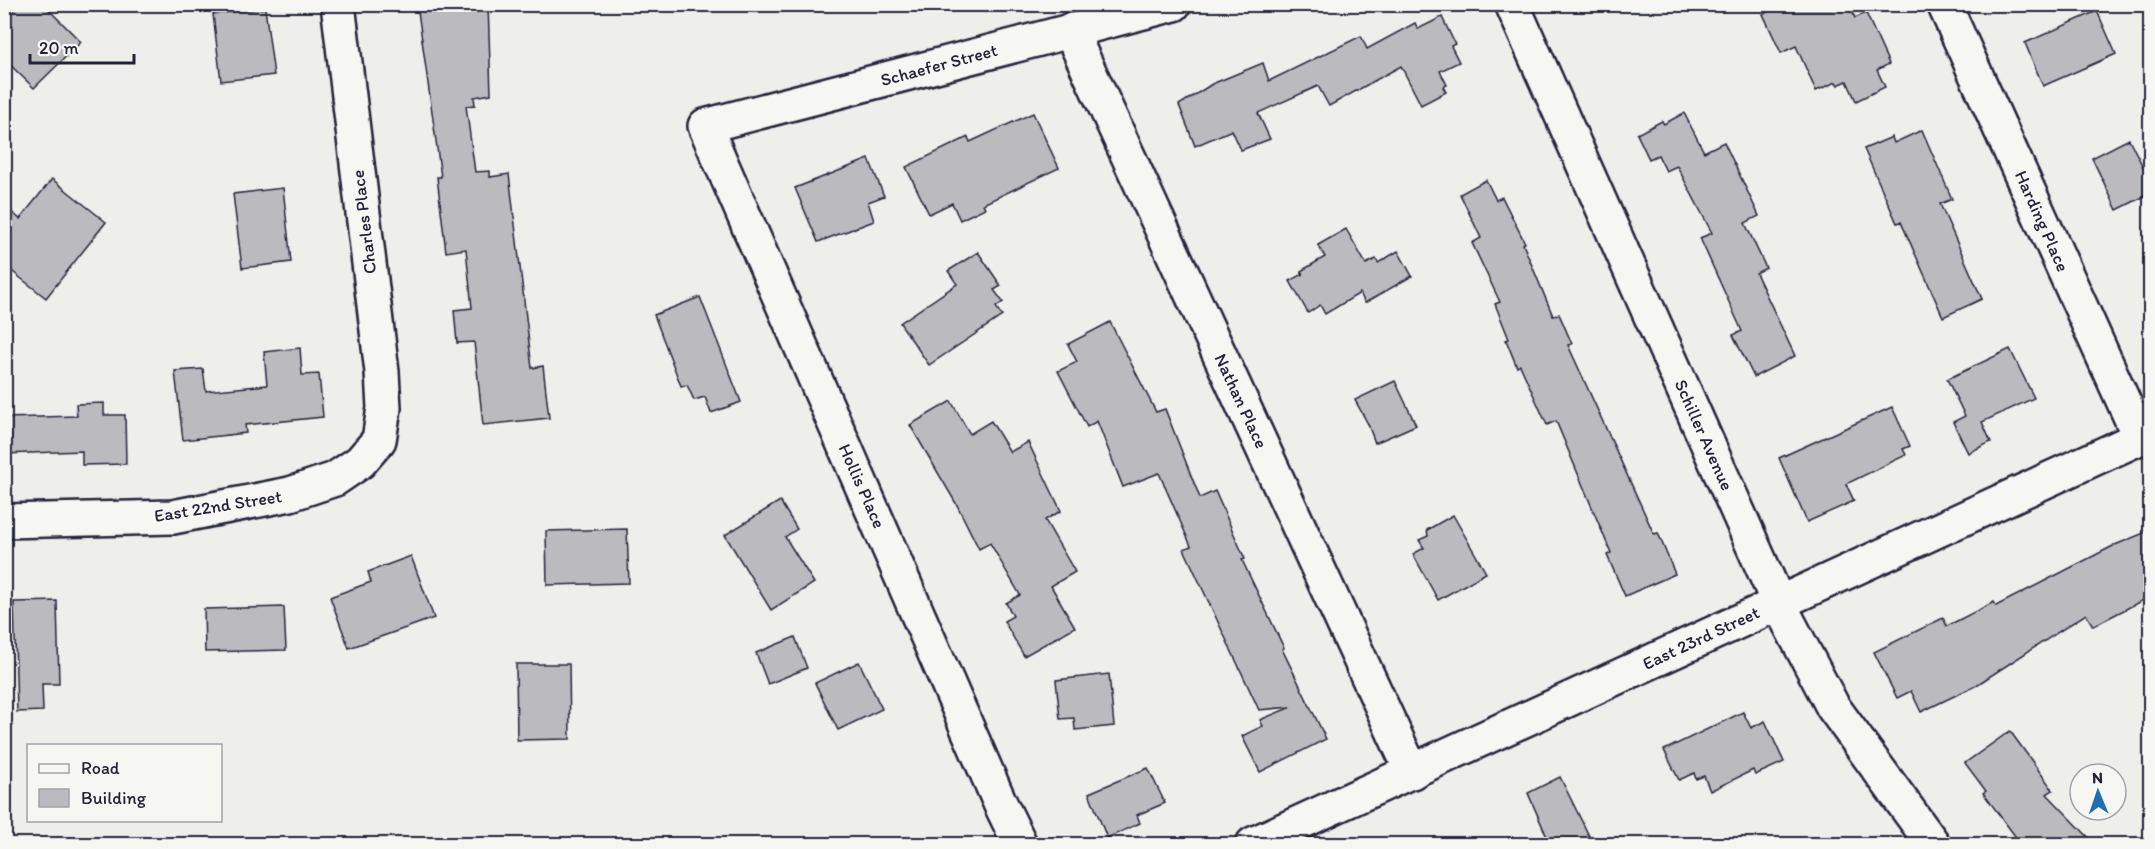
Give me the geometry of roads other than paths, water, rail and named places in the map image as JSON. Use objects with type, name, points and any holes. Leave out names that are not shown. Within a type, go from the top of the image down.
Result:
[{"type":"street","name":"Charles Place","points":[[338,4],[382,372],[384,408],[379,440]]},
{"type":"street","name":"Schaefer Street","points":[[705,126],[1174,4]]},
{"type":"street","name":"Schiller Avenue","points":[[1512,4],[1778,602],[1833,707],[1934,844]]},
{"type":"street","name":"Harding Place","points":[[1944,4],[2145,435]]},
{"type":"street","name":"Nathan Place","points":[[1070,30],[1412,772]]},
{"type":"street","name":"Hollis Place","points":[[705,126],[990,781],[1020,844]]},
{"type":"street","name":"East 23rd Street","points":[[1253,844],[2145,435]]},
{"type":"street","name":"East 22nd Street","points":[[4,521],[173,518],[290,494],[335,479],[360,462],[379,440]]}]
